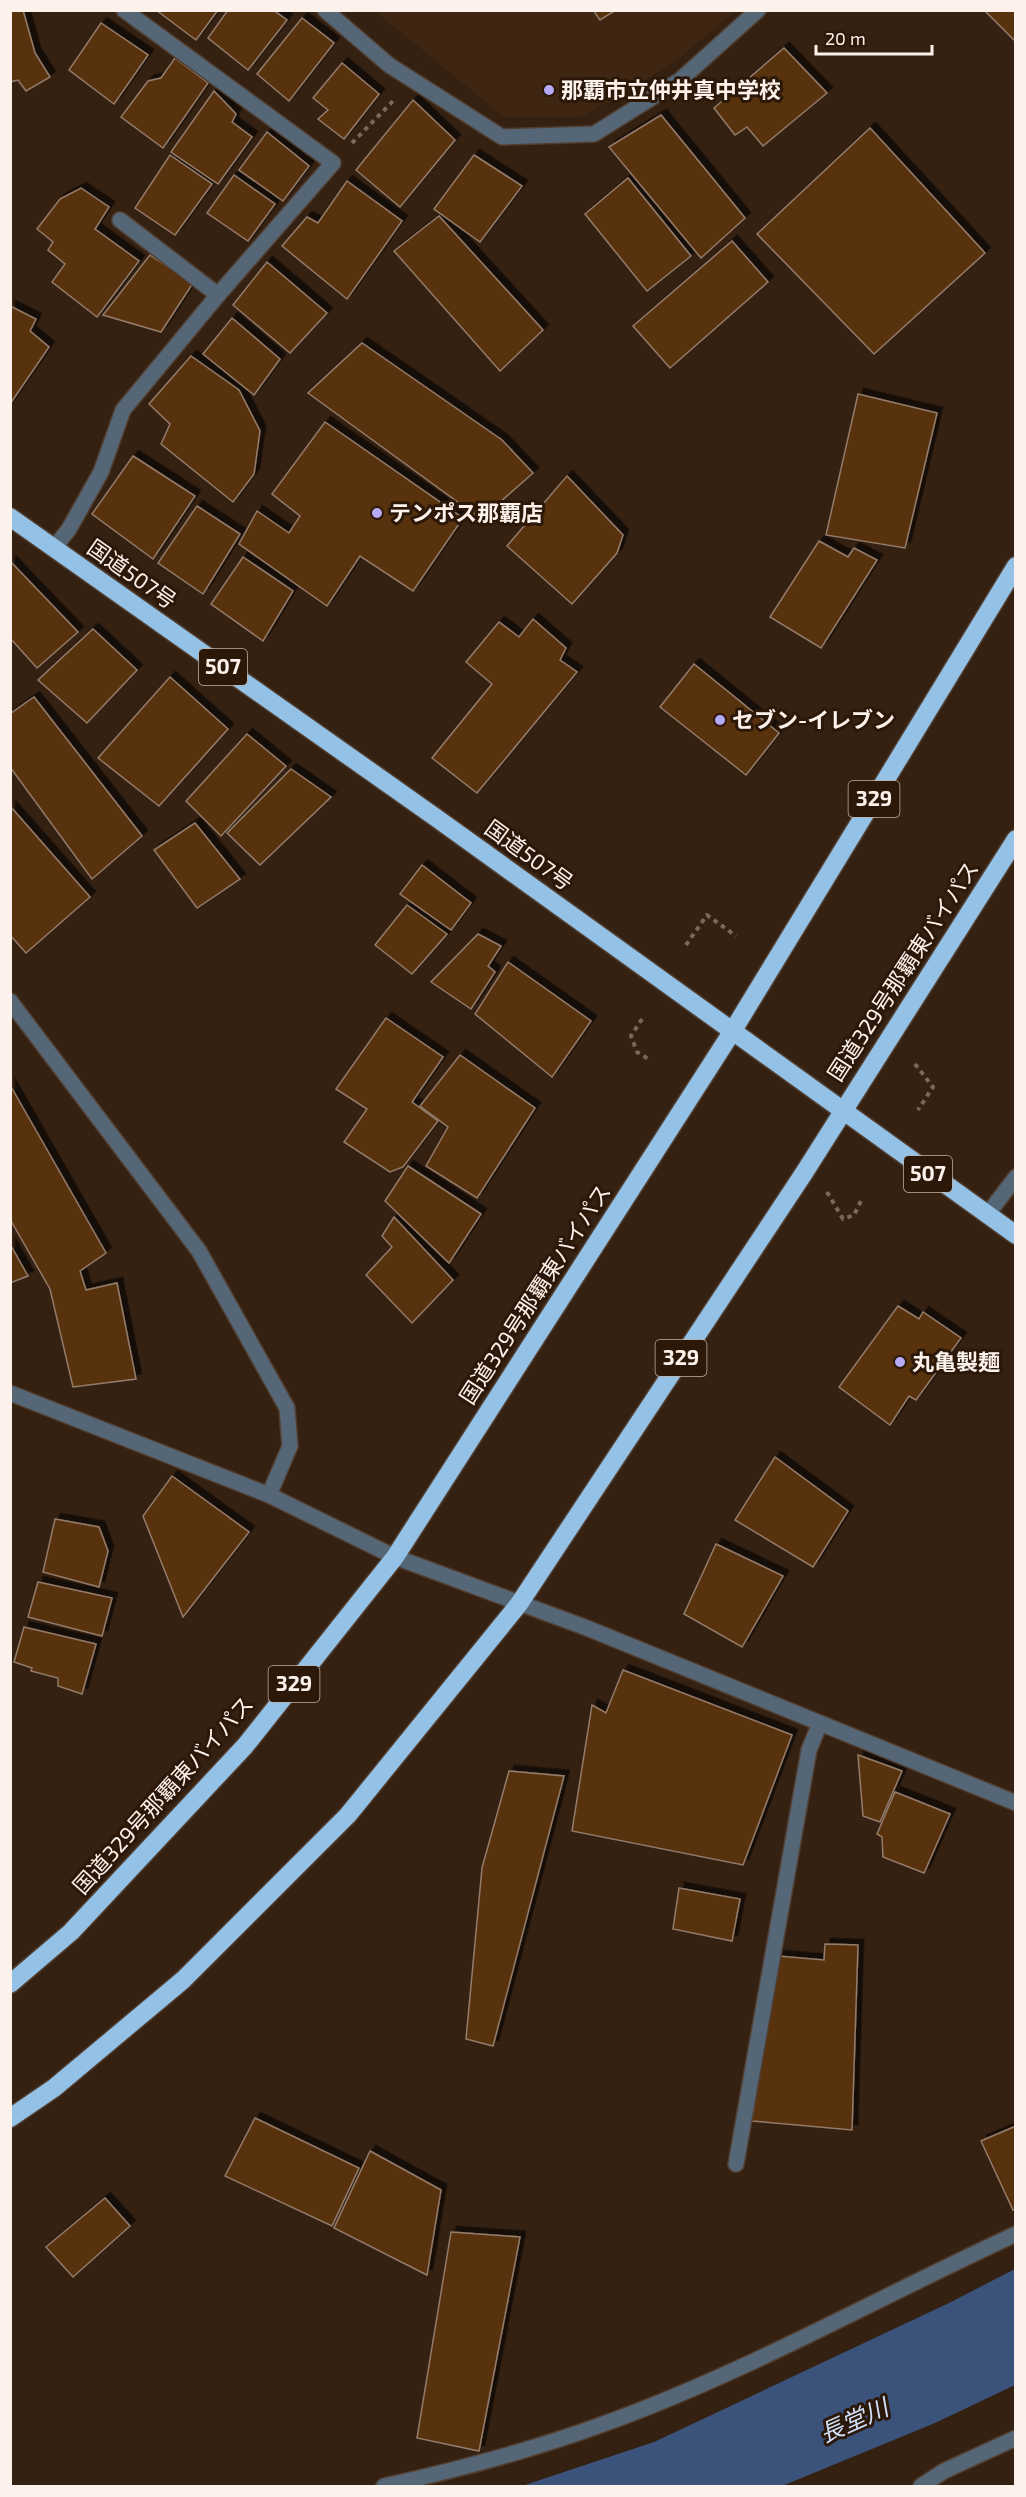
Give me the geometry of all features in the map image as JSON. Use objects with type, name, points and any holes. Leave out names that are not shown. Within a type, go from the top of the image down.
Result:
[{"type":"highway","name":"国道507号","points":[[10,517],[435,817],[1016,1235]]},
{"type":"highway","name":"国道329号那覇東バイパス","points":[[10,1984],[71,1932],[244,1746],[395,1557],[732,1032],[1016,566]]},
{"type":"highway","name":"国道329号那覇東バイパス","points":[[10,2118],[54,2088],[183,1980],[348,1815],[519,1604],[842,1111],[1016,839]]},
{"type":"street","points":[[54,548],[69,529],[101,472],[123,410],[218,295],[333,163],[124,10]]},
{"type":"street","points":[[326,10],[389,65],[502,137],[594,134],[680,80],[758,10]]},
{"type":"street","points":[[120,220],[218,295]]},
{"type":"street","points":[[10,1001],[199,1251],[287,1408],[290,1446],[269,1495]]},
{"type":"street","points":[[987,1215],[1016,1177]]},
{"type":"street","points":[[10,1393],[269,1495],[395,1557],[587,1628],[1016,1803]]},
{"type":"street","points":[[736,2164],[809,1750],[820,1723]]},
{"type":"street","points":[[384,2487],[488,2462],[600,2426],[745,2365],[914,2281],[1016,2234]]},
{"type":"street","points":[[921,2487],[944,2471],[1016,2438]]},
{"type":"path","points":[[333,163],[412,81]]},
{"type":"path","points":[[686,945],[707,915],[736,936]]},
{"type":"path","points":[[642,1019],[631,1036],[637,1052],[650,1060]]},
{"type":"path","points":[[915,1064],[933,1087],[918,1110]]},
{"type":"path","points":[[825,1189],[843,1219],[854,1215],[861,1201]]},
{"type":"shaded area","name":"那覇市立仲井真中学校","points":[[375,11],[735,11],[674,63],[582,117],[504,117]]},
{"type":"water","name":"長堂川","points":[[1015,2269],[1015,2385],[935,2423],[782,2486],[522,2486],[654,2442],[949,2303]]},
{"type":"building","points":[[10,10],[23,10],[35,53],[50,77],[26,91],[18,80],[10,82]]},
{"type":"building","points":[[156,10],[218,10],[196,40]]},
{"type":"building","points":[[228,10],[273,10],[287,20],[248,70],[208,38]]},
{"type":"building","points":[[593,10],[616,10],[600,20]]},
{"type":"building","points":[[984,10],[1016,10],[1016,42]]},
{"type":"building","points":[[302,18],[334,43],[289,101],[257,74]]},
{"type":"building","points":[[101,23],[148,55],[114,104],[69,70]]},
{"type":"building","points":[[784,48],[827,93],[763,146],[747,127],[735,135],[714,108]]},
{"type":"building","points":[[175,58],[208,83],[163,148],[121,117],[148,81],[161,78]]},
{"type":"building","points":[[342,63],[379,94],[344,139],[318,119],[328,110],[313,98]]},
{"type":"building","points":[[214,91],[236,114],[232,122],[252,137],[218,184],[171,152]]},
{"type":"building","points":[[413,100],[455,140],[400,207],[356,170]]},
{"type":"building","points":[[661,115],[745,218],[701,258],[609,147]]},
{"type":"building","points":[[870,128],[985,253],[874,354],[757,234]]},
{"type":"building","points":[[267,132],[309,166],[283,201],[239,170]]},
{"type":"building","points":[[170,155],[212,184],[175,235],[135,208]]},
{"type":"building","points":[[474,155],[522,186],[480,242],[434,209]]},
{"type":"building","points":[[234,175],[275,204],[248,241],[207,213]]},
{"type":"building","points":[[628,178],[691,256],[647,291],[585,214]]},
{"type":"building","points":[[347,181],[402,221],[347,299],[282,246],[307,217],[318,223]]},
{"type":"building","points":[[81,188],[109,207],[95,229],[139,261],[97,317],[52,282],[65,264],[48,250],[53,242],[37,229],[60,199]]},
{"type":"building","points":[[439,216],[543,330],[500,371],[394,251]]},
{"type":"building","points":[[732,241],[768,282],[670,368],[633,326]]},
{"type":"building","points":[[150,255],[193,283],[161,332],[103,315]]},
{"type":"building","points":[[267,262],[327,313],[290,353],[233,305]]},
{"type":"building","points":[[10,306],[36,319],[30,331],[49,347],[10,404]]},
{"type":"building","points":[[232,318],[280,359],[254,395],[203,354]]},
{"type":"building","points":[[362,343],[502,440],[533,473],[481,519],[308,393]]},
{"type":"building","points":[[191,356],[239,390],[260,431],[254,474],[233,502],[161,444],[170,424],[149,404]]},
{"type":"building","points":[[858,394],[937,413],[905,548],[826,535]]},
{"type":"building","name":"テンポス那覇店","points":[[325,422],[463,518],[413,591],[360,556],[327,606],[239,544],[257,511],[289,533],[300,516],[272,494]]},
{"type":"building","points":[[133,456],[195,496],[153,559],[92,514]]},
{"type":"building","points":[[567,476],[623,535],[617,553],[572,604],[507,546]]},
{"type":"building","points":[[197,506],[240,534],[203,594],[158,563]]},
{"type":"building","points":[[819,541],[848,557],[854,548],[877,560],[821,648],[770,617]]},
{"type":"building","points":[[243,557],[293,591],[263,641],[211,604]]},
{"type":"building","points":[[10,561],[78,632],[37,668],[10,638]]},
{"type":"building","points":[[533,619],[566,648],[560,660],[577,672],[477,793],[432,758],[492,684],[466,662],[499,622],[519,637]]},
{"type":"building","points":[[93,629],[137,670],[87,723],[38,680]]},
{"type":"building","name":"セブン-イレブン","points":[[694,664],[779,733],[746,775],[660,707]]},
{"type":"building","points":[[170,677],[228,729],[159,806],[98,758]]},
{"type":"building","points":[[34,697],[142,836],[92,879],[10,767],[10,714]]},
{"type":"building","points":[[247,734],[286,766],[221,836],[186,801]]},
{"type":"building","points":[[291,769],[331,797],[260,865],[227,833]]},
{"type":"building","points":[[10,806],[90,897],[26,953],[10,935]]},
{"type":"building","points":[[195,823],[240,879],[197,908],[154,850]]},
{"type":"building","points":[[422,865],[471,903],[451,930],[400,894]]},
{"type":"building","points":[[407,905],[447,934],[412,974],[375,945]]},
{"type":"building","points":[[478,934],[501,946],[488,966],[495,972],[471,1009],[431,982]]},
{"type":"building","points":[[508,962],[591,1021],[552,1077],[475,1014]]},
{"type":"building","points":[[386,1018],[443,1057],[412,1102],[438,1121],[403,1167],[390,1172],[344,1142],[367,1109],[336,1089]]},
{"type":"building","points":[[460,1055],[535,1108],[477,1198],[426,1166],[448,1127],[420,1106]]},
{"type":"building","points":[[10,1085],[106,1253],[80,1271],[86,1290],[117,1283],[136,1379],[73,1387],[50,1289],[10,1219]]},
{"type":"building","points":[[408,1166],[481,1214],[449,1263],[385,1201]]},
{"type":"building","points":[[394,1217],[453,1280],[412,1323],[366,1275],[392,1247],[382,1236]]},
{"type":"building","points":[[10,1244],[28,1276],[10,1283]]},
{"type":"building","name":"丸亀製麺","points":[[898,1306],[919,1319],[923,1312],[961,1338],[916,1400],[909,1396],[890,1425],[839,1387]]},
{"type":"building","points":[[775,1457],[848,1511],[813,1567],[735,1520]]},
{"type":"building","points":[[172,1476],[249,1532],[183,1617],[143,1516]]},
{"type":"building","points":[[55,1519],[99,1527],[108,1551],[99,1587],[43,1572]]},
{"type":"building","points":[[716,1544],[783,1576],[742,1647],[684,1614]]},
{"type":"building","points":[[38,1582],[112,1598],[102,1636],[28,1617]]},
{"type":"building","points":[[24,1627],[96,1644],[82,1694],[58,1686],[58,1678],[31,1671],[32,1668],[14,1662]]},
{"type":"building","points":[[623,1670],[792,1735],[743,1865],[572,1831],[592,1705],[606,1713]]},
{"type":"building","points":[[858,1755],[902,1771],[880,1822],[863,1816]]},
{"type":"building","points":[[509,1771],[564,1776],[493,2046],[466,2039],[482,1868]]},
{"type":"building","points":[[895,1792],[950,1814],[924,1873],[883,1857],[882,1837],[877,1834]]},
{"type":"building","points":[[679,1888],[740,1899],[732,1941],[673,1929]]},
{"type":"building","points":[[825,1944],[858,1945],[852,2130],[752,2121],[778,1956],[824,1960]]},
{"type":"building","points":[[255,2118],[359,2168],[332,2226],[225,2176]]},
{"type":"building","points":[[1016,2126],[1016,2209],[1013,2210],[981,2141]]},
{"type":"building","points":[[370,2151],[441,2190],[427,2275],[334,2228]]},
{"type":"building","points":[[105,2198],[130,2226],[73,2277],[46,2247]]},
{"type":"building","points":[[451,2232],[520,2237],[479,2451],[417,2438]]},
{"type":"place","name":"那覇市立仲井真中学校","points":[[549,90]]},
{"type":"place","name":"テンポス那覇店","points":[[377,513]]},
{"type":"place","name":"セブン-イレブン","points":[[720,720]]},
{"type":"place","name":"丸亀製麺","points":[[900,1362]]}]
